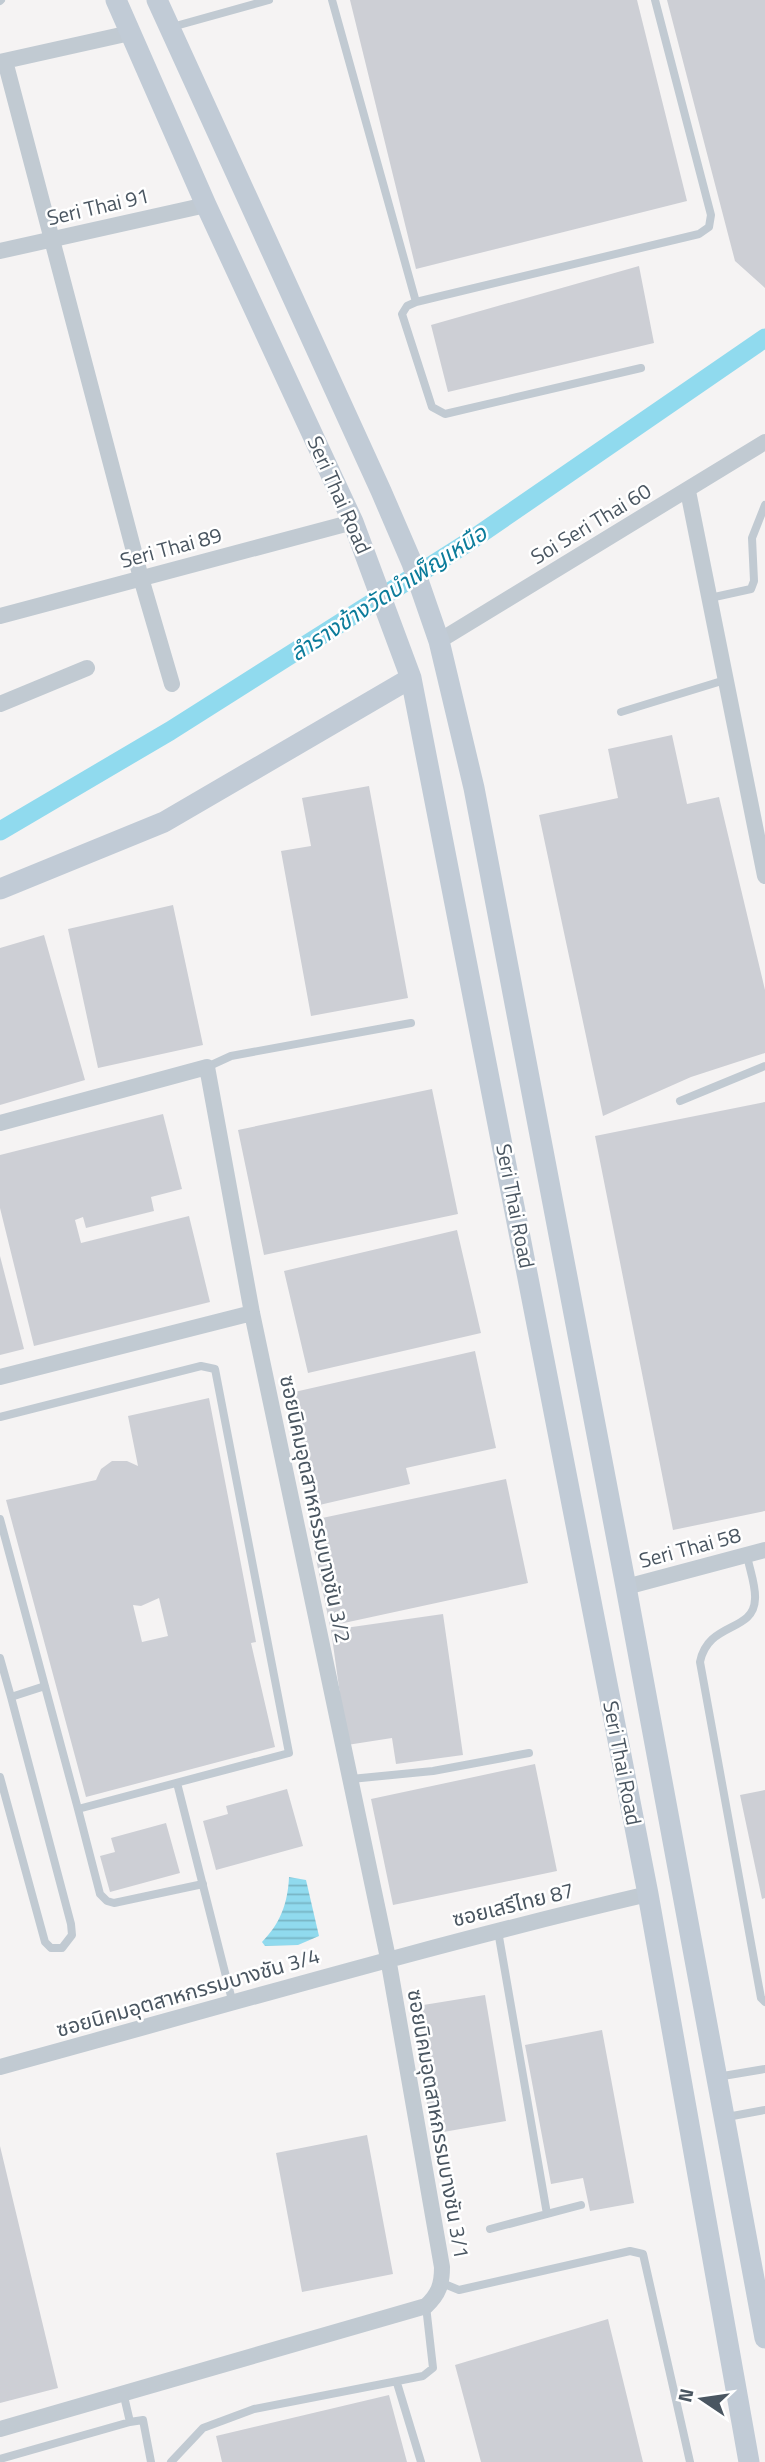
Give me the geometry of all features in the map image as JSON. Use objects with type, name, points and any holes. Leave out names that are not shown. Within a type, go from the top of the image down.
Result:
[{"type":"main road","name":"Seri Thai Road","points":[[116,0],[206,205],[352,522],[378,584],[411,678],[648,1894],[749,2462]]},
{"type":"main road","name":"Seri Thai Road","points":[[157,0],[412,563],[439,641],[474,788],[765,2338]]},
{"type":"main road","points":[[0,889],[164,822],[411,678]]},
{"type":"main road","points":[[648,1894],[680,1885]]},
{"type":"street","points":[[131,33],[2,61],[141,578],[173,684]]},
{"type":"street","name":"Seri Thai 91","points":[[0,251],[206,205]]},
{"type":"street","name":"Soi Seri Thai 60","points":[[439,641],[765,442]]},
{"type":"street","points":[[688,491],[765,876]]},
{"type":"street","name":"Seri Thai 89","points":[[0,616],[352,522]]},
{"type":"street","points":[[0,704],[87,668]]},
{"type":"street","points":[[0,1122],[207,1067]]},
{"type":"street","name":"ซอยนิคมอุตสาหกรรมบางชัน 3/2","points":[[207,1067],[252,1314],[388,1958]]},
{"type":"street","points":[[0,1377],[252,1314]]},
{"type":"street","name":"Seri Thai 58","points":[[626,1587],[765,1550]]},
{"type":"street","name":"ซอยเสรีไทย 87","points":[[388,1958],[497,1929],[648,1894]]},
{"type":"street","name":"ซอยนิคมอุตสาหกรรมบางชัน 3/4","points":[[0,2067],[233,2004],[388,1958]]},
{"type":"street","name":"ซอยนิคมอุตสาหกรรมบางชัน 3/1","points":[[388,1958],[442,2267],[435,2295]]},
{"type":"street","points":[[0,2429],[435,2295]]},
{"type":"lane","points":[[169,28],[269,0]]},
{"type":"lane","points":[[332,0],[416,302]]},
{"type":"lane","points":[[641,368],[445,414],[432,407],[402,314],[407,306],[416,302],[699,234],[709,228],[711,215],[655,0]]},
{"type":"lane","points":[[710,598],[751,589],[754,581],[752,538],[765,505]]},
{"type":"lane","points":[[621,712],[726,680]]},
{"type":"lane","points":[[207,1067],[231,1056],[411,1023]]},
{"type":"lane","points":[[680,1101],[765,1066]]},
{"type":"lane","points":[[0,1417],[201,1366],[215,1369],[289,1753],[78,1809]]},
{"type":"lane","points":[[0,1519],[100,1894],[107,1902],[114,1903],[203,1884]]},
{"type":"lane","points":[[747,1555],[756,1600],[750,1614],[741,1623],[713,1635],[702,1648],[700,1662],[761,1998],[765,2002]]},
{"type":"lane","points":[[0,1658],[71,1924],[72,1935],[62,1948],[51,1948],[45,1942],[0,1777]]},
{"type":"lane","points":[[11,1697],[45,1686]]},
{"type":"lane","points":[[351,1779],[433,1771],[529,1752]]},
{"type":"lane","points":[[177,1783],[233,2004]]},
{"type":"lane","points":[[497,1929],[547,2214]]},
{"type":"lane","points":[[717,2077],[765,2069]]},
{"type":"lane","points":[[725,2118],[765,2110]]},
{"type":"lane","points":[[489,2229],[581,2205]]},
{"type":"lane","points":[[172,2462],[203,2428],[254,2409],[423,2376],[433,2368],[435,2295],[630,2251],[643,2255],[690,2462]]},
{"type":"lane","points":[[397,2383],[421,2462]]},
{"type":"lane","points":[[123,2392],[130,2422]]},
{"type":"lane","points":[[0,2459],[143,2420],[151,2462]]},
{"type":"water","points":[[289,1877],[306,1880],[319,1936],[298,1945],[265,1946],[262,1942],[274,1928],[285,1904]]},
{"type":"building","points":[[350,0],[637,0],[687,201],[416,269]]},
{"type":"building","points":[[667,0],[765,0],[765,288],[735,261]]},
{"type":"building","points":[[639,266],[654,343],[448,392],[431,325]]},
{"type":"building","points":[[672,735],[687,804],[719,797],[765,990],[765,1053],[691,1077],[603,1116],[539,815],[618,798],[608,749]]},
{"type":"building","points":[[369,786],[408,998],[311,1016],[281,851],[311,846],[302,798]]},
{"type":"building","points":[[173,905],[203,1045],[98,1068],[68,929]]},
{"type":"building","points":[[44,935],[85,1080],[0,1105],[0,948]]},
{"type":"building","points":[[432,1089],[458,1214],[264,1255],[238,1130]]},
{"type":"building","points":[[765,1102],[765,1511],[673,1530],[595,1136]]},
{"type":"building","points":[[163,1114],[182,1189],[151,1197],[154,1211],[86,1228],[83,1217],[75,1220],[81,1243],[189,1216],[210,1302],[34,1346],[0,1208],[0,1155]]},
{"type":"building","points":[[457,1230],[481,1333],[308,1373],[284,1271]]},
{"type":"building","points":[[0,1256],[24,1349],[0,1355]]},
{"type":"building","points":[[475,1351],[496,1448],[406,1468],[410,1484],[315,1506],[290,1393]]},
{"type":"building","points":[[209,1398],[256,1642],[251,1643],[275,1747],[86,1797],[6,1500],[96,1480],[101,1469],[112,1461],[127,1461],[138,1466],[128,1416]],"holes":[[[159,1598],[168,1636],[142,1642],[133,1605],[141,1606]]]},
{"type":"building","points":[[506,1479],[528,1583],[330,1626],[308,1521]]},
{"type":"building","points":[[443,1614],[463,1755],[396,1764],[392,1738],[347,1745],[331,1630]]},
{"type":"building","points":[[535,1764],[557,1871],[393,1905],[371,1799]]},
{"type":"building","points":[[287,1789],[303,1846],[216,1870],[203,1821],[228,1814],[226,1806]]},
{"type":"building","points":[[765,1790],[765,1898],[762,1899],[740,1795]]},
{"type":"building","points":[[166,1823],[180,1873],[110,1892],[100,1856],[115,1852],[111,1838]]},
{"type":"building","points":[[485,1995],[506,2121],[432,2134],[411,2007]]},
{"type":"building","points":[[602,2030],[634,2203],[590,2211],[583,2178],[551,2184],[525,2045]]},
{"type":"building","points":[[367,2135],[393,2274],[302,2292],[276,2153]]},
{"type":"building","points":[[0,2146],[58,2388],[0,2403]]},
{"type":"building","points":[[608,2319],[643,2462],[481,2462],[455,2365]]},
{"type":"building","points":[[389,2395],[407,2462],[222,2462],[216,2436]]},
{"type":"waterway","name":"ลำรางข้างวัดบำเพ็ญเหนือ","points":[[0,831],[170,731],[467,543],[765,338]]}]
